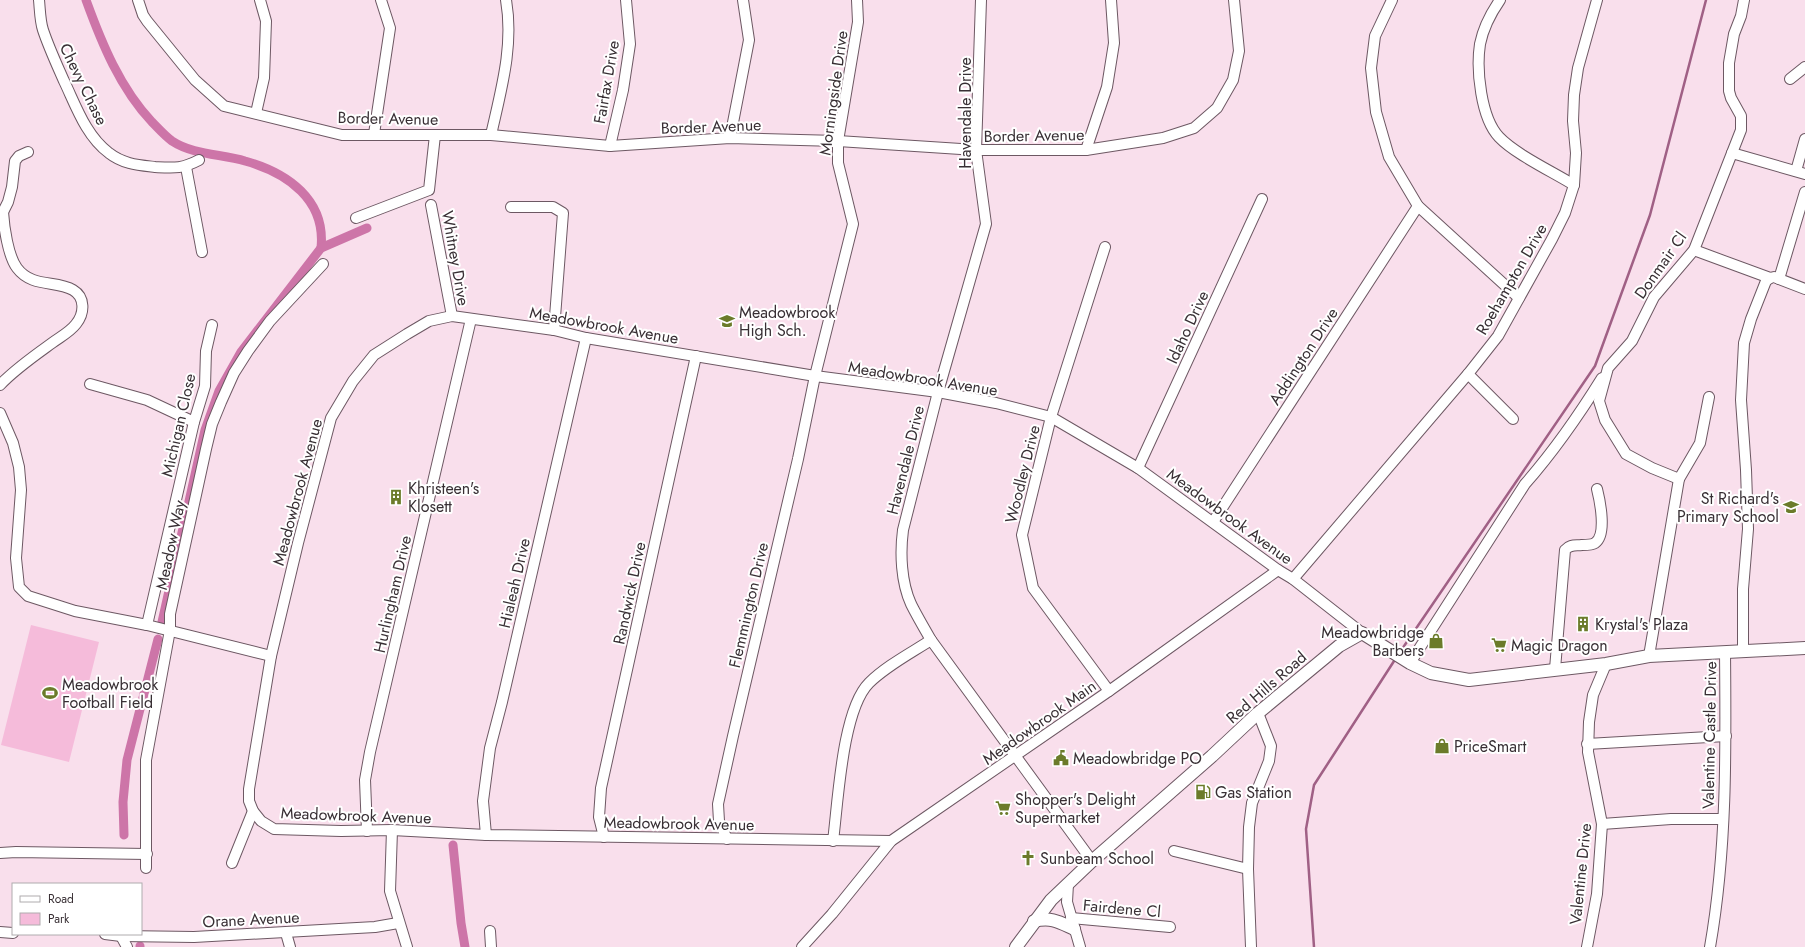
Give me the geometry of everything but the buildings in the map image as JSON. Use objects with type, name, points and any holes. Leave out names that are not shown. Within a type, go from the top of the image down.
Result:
[{"type":"main road","points":[[1362,633],[1409,662],[1431,673],[1469,680],[1606,664],[1649,656],[1805,648]]},
{"type":"main road","name":"Red Hills Road","points":[[1016,947],[1051,900],[1092,861],[1212,756],[1258,713],[1338,646],[1362,633]]},
{"type":"main road","points":[[1034,921],[1046,918],[1073,924]]},
{"type":"street","name":"Chevy Chase","points":[[38,0],[43,29],[84,123],[95,140],[108,153],[122,162],[167,168],[186,167],[199,160]]},
{"type":"street","name":"Border Avenue","points":[[138,0],[143,15],[147,21],[195,80],[224,106],[342,135],[491,135],[610,146],[730,138],[838,141],[976,150],[1086,150],[1163,138],[1194,128],[1217,108],[1233,80],[1239,51],[1234,0]]},
{"type":"street","points":[[256,114],[264,78],[266,21],[260,0]]},
{"type":"street","points":[[374,134],[390,28],[381,0]]},
{"type":"street","points":[[491,135],[504,81],[510,39],[506,0]]},
{"type":"street","name":"Fairfax Drive","points":[[610,146],[623,90],[630,44],[626,0]]},
{"type":"street","points":[[730,138],[749,40],[743,0]]},
{"type":"street","name":"Morningside Drive","points":[[815,376],[854,224],[838,163],[838,141],[858,22],[857,0]]},
{"type":"street","name":"Havendale Drive","points":[[981,0],[976,150],[986,224],[938,392],[903,530],[901,545],[903,574],[910,603],[931,640],[1092,861]]},
{"type":"street","points":[[1086,150],[1107,87],[1114,43],[1112,0]]},
{"type":"street","points":[[1392,0],[1375,36],[1371,68],[1376,112],[1389,157],[1418,206],[1519,298]]},
{"type":"street","points":[[1500,0],[1485,27],[1480,45],[1481,82],[1488,120],[1499,137],[1513,149],[1574,185]]},
{"type":"street","name":"Roehampton Drive","points":[[1294,579],[1468,374],[1498,336],[1565,213],[1574,185],[1576,153],[1573,121],[1574,96],[1578,68],[1597,0]]},
{"type":"street","name":"Donmair Cl","points":[[1679,479],[1652,468],[1626,454],[1605,420],[1599,401],[1608,368],[1632,341],[1654,297],[1694,250],[1741,130],[1741,116],[1731,98],[1729,91],[1729,63],[1732,41],[1741,16],[1744,0]]},
{"type":"street","points":[[1790,79],[1805,67]]},
{"type":"street","points":[[356,218],[429,190],[435,135]]},
{"type":"street","points":[[1732,154],[1801,172],[1805,139]]},
{"type":"street","points":[[0,385],[9,376],[70,330],[79,321],[83,311],[82,302],[78,294],[71,289],[45,284],[26,277],[16,267],[11,254],[1,212],[8,202],[12,187],[14,161],[19,156],[28,152]]},
{"type":"street","points":[[186,167],[202,252]]},
{"type":"street","points":[[1743,651],[1743,589],[1748,529],[1741,400],[1744,343],[1751,319],[1766,281],[1774,278],[1805,192]]},
{"type":"street","name":"Idaho Drive","points":[[1138,468],[1262,199]]},
{"type":"street","name":"Whitney Drive","points":[[432,205],[452,316]]},
{"type":"street","name":"Addington Drive","points":[[1213,522],[1418,206]]},
{"type":"street","points":[[511,207],[553,207],[563,213],[554,330]]},
{"type":"street","name":"Woodley Drive","points":[[1105,247],[1051,417],[1022,535],[1033,588],[1109,692]]},
{"type":"street","points":[[1694,250],[1805,289]]},
{"type":"street","name":"Meadow Way","points":[[146,868],[146,760],[170,630],[170,614],[212,424],[220,402],[234,373],[248,351],[270,321],[323,264]]},
{"type":"street","name":"Meadowbrook Avenue","points":[[891,841],[486,836],[392,830],[274,829],[261,821],[253,811],[249,801],[249,789],[270,656],[331,418],[353,381],[374,355],[429,321],[452,316],[554,330],[586,338],[815,376],[938,392],[996,403],[1051,417],[1138,468],[1278,570],[1294,579],[1362,633]]},
{"type":"street","name":"Hurlingham Drive","points":[[367,830],[365,780],[370,752],[471,319]]},
{"type":"street","name":"Michigan Close","points":[[147,625],[194,422],[205,386],[206,351],[212,325]]},
{"type":"street","name":"Hialeah Drive","points":[[486,836],[483,801],[490,748],[586,338]]},
{"type":"street","name":"Randwick Drive","points":[[604,837],[599,817],[601,788],[696,356]]},
{"type":"street","points":[[1409,662],[1525,484],[1546,460],[1563,434],[1578,417],[1608,368]]},
{"type":"street","points":[[1468,374],[1513,419]]},
{"type":"street","name":"Flemmington Drive","points":[[727,839],[719,821],[718,804],[732,736],[798,459],[815,376]]},
{"type":"street","points":[[90,384],[147,400],[194,422]]},
{"type":"street","points":[[1649,656],[1679,479],[1700,443],[1709,397]]},
{"type":"street","points":[[0,413],[13,443],[20,474],[22,490],[16,558],[19,587],[28,596],[60,607],[170,630],[270,656]]},
{"type":"street","points":[[1555,669],[1565,553],[1568,547],[1592,544],[1599,538],[1602,512],[1597,489]]},
{"type":"street","name":"Meadowbrook Main","points":[[802,947],[832,914],[891,841],[1109,692],[1278,570]]},
{"type":"street","points":[[833,841],[843,755],[849,725],[859,697],[868,684],[931,640]]},
{"type":"street","name":"Valentine Castle Drive","points":[[1710,947],[1720,869],[1723,819],[1726,736],[1725,652]]},
{"type":"street","name":"Valentine Drive","points":[[1587,947],[1596,894],[1602,824],[1591,773],[1587,744],[1593,695],[1606,664]]},
{"type":"street","points":[[1251,947],[1248,869],[1249,827],[1252,803],[1269,761],[1270,746],[1258,713]]},
{"type":"street","points":[[1587,744],[1726,736]]},
{"type":"street","points":[[232,863],[253,811]]},
{"type":"street","points":[[1602,824],[1671,819],[1723,819]]},
{"type":"street","points":[[392,830],[390,891],[398,923],[407,947]]},
{"type":"street","points":[[1174,851],[1248,869]]},
{"type":"street","points":[[0,853],[147,854]]},
{"type":"street","points":[[1068,884],[1067,902],[1080,947]]},
{"type":"street","name":"Orane Avenue","points":[[113,935],[194,937],[375,927],[398,923]]},
{"type":"street","name":"Fairdene Cl","points":[[1073,924],[1170,927]]},
{"type":"street","points":[[490,931],[491,947]]},
{"type":"street","points":[[0,932],[12,933]]},
{"type":"street","points":[[286,933],[290,947]]},
{"type":"street","points":[[121,936],[127,947]]},
{"type":"street","points":[[194,937],[197,947]]},
{"type":"green space","name":"Meadowbrook Football Field","points":[[31,625],[99,642],[69,762],[1,745]]},
{"type":"waterway","points":[[86,0],[105,49],[121,80],[130,95],[152,122],[169,139],[180,146],[198,152],[236,159],[261,166],[289,181],[301,191],[317,216],[321,231],[321,248]]},
{"type":"waterway","points":[[1400,652],[1595,366],[1650,215],[1706,0]]},
{"type":"waterway","points":[[162,622],[205,430],[219,391],[241,352],[321,248],[367,228]]},
{"type":"waterway","points":[[124,835],[123,802],[127,760],[158,639]]},
{"type":"waterway","points":[[1314,947],[1306,829],[1314,785],[1396,658]]},
{"type":"waterway","points":[[453,845],[465,947]]},
{"type":"place","name":"Meadowbrook High Sch.","points":[[727,321]]},
{"type":"place","name":"Khristeen's Klosett","points":[[396,497]]},
{"type":"place","name":"St Richard's Primary School","points":[[1791,507]]},
{"type":"place","name":"Krystal's Plaza","points":[[1583,624]]},
{"type":"place","name":"Meadowbridge Barbers","points":[[1436,641]]},
{"type":"place","name":"Magic Dragon","points":[[1499,645]]},
{"type":"place","name":"Meadowbrook Football Field","points":[[50,693]]},
{"type":"place","name":"PriceSmart","points":[[1442,746]]},
{"type":"place","name":"Meadowbridge PO","points":[[1061,758]]},
{"type":"place","name":"Gas Station","points":[[1203,792]]},
{"type":"place","name":"Shopper's Delight Supermarket","points":[[1003,808]]},
{"type":"place","name":"Sunbeam School","points":[[1028,858]]}]
